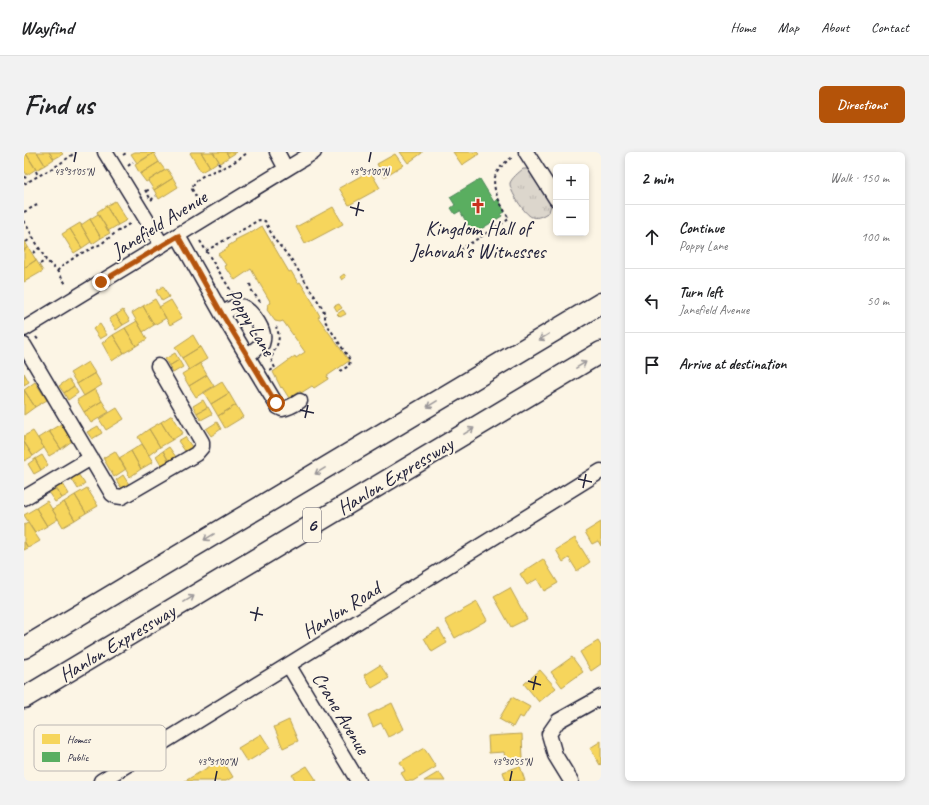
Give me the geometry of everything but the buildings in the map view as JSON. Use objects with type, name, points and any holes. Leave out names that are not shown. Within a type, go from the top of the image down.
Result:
[{"type":"highway","name":"6","points":[[24,648],[601,303]]},
{"type":"highway","name":"Hanlon Expressway","points":[[24,698],[601,352]]},
{"type":"street","points":[[105,152],[162,245]]},
{"type":"street","points":[[276,152],[286,168]]},
{"type":"street","name":"Janefield Avenue","points":[[30,332],[162,245],[314,152]]},
{"type":"street","points":[[520,154],[553,195]]},
{"type":"street","name":"Poppy Lane","points":[[178,236],[222,314],[278,406],[282,409],[286,409],[300,401]]},
{"type":"street","points":[[222,314],[234,307],[244,307],[251,313],[262,331],[264,336],[262,344],[247,356]]},
{"type":"street","points":[[24,345],[112,494],[122,498],[196,454],[202,447],[202,442],[158,366]]},
{"type":"street","points":[[24,498],[91,458]]},
{"type":"street","name":"Hanlon Road","points":[[166,741],[601,471]]},
{"type":"street","name":"Crane Avenue","points":[[289,666],[358,781]]},
{"type":"street","points":[[571,781],[555,755],[549,734],[558,721],[601,698]]},
{"type":"street","name":"Hanlon Road","points":[[101,781],[117,771]]},
{"type":"path","points":[[24,184],[52,169],[72,153],[76,152]]},
{"type":"path","points":[[122,155],[128,152]]},
{"type":"path","points":[[199,202],[193,193],[193,186],[199,179],[222,169],[248,152]]},
{"type":"path","points":[[455,253],[509,219],[495,192],[495,177],[500,168],[520,154]]},
{"type":"path","points":[[236,155],[239,159]]},
{"type":"path","points":[[58,159],[61,163]]},
{"type":"path","points":[[127,166],[133,162]]},
{"type":"path","points":[[224,162],[226,166]]},
{"type":"path","points":[[218,163],[222,169]]},
{"type":"path","points":[[49,164],[52,169]]},
{"type":"path","points":[[44,168],[46,172]]},
{"type":"path","points":[[208,169],[210,173]]},
{"type":"path","points":[[36,171],[38,176]]},
{"type":"path","points":[[24,176],[28,182]]},
{"type":"path","points":[[146,192],[151,189]]},
{"type":"path","points":[[151,200],[156,196]]},
{"type":"path","points":[[24,212],[37,205]]},
{"type":"path","points":[[57,271],[77,254],[95,246],[113,232],[144,215]]},
{"type":"path","points":[[206,251],[259,220],[265,221],[274,239],[291,259],[323,309],[325,321],[350,360],[350,366],[340,371]]},
{"type":"path","points":[[24,221],[25,226],[40,248],[46,260],[57,271],[66,284]]},
{"type":"path","points":[[26,242],[33,237]]},
{"type":"path","points":[[33,253],[40,248]]},
{"type":"path","points":[[40,264],[46,260]]},
{"type":"path","points":[[220,274],[225,271]]},
{"type":"path","points":[[30,332],[39,341]]},
{"type":"green space","points":[[523,169],[530,171],[551,205],[549,212],[541,216],[532,217],[525,212],[510,186],[511,181]]},
{"type":"place","name":"Kingdom Hall of Jehovah's Witnesses","points":[[478,206]]},
{"type":"route","points":[[101,282],[178,236],[222,314],[276,403]]}]
